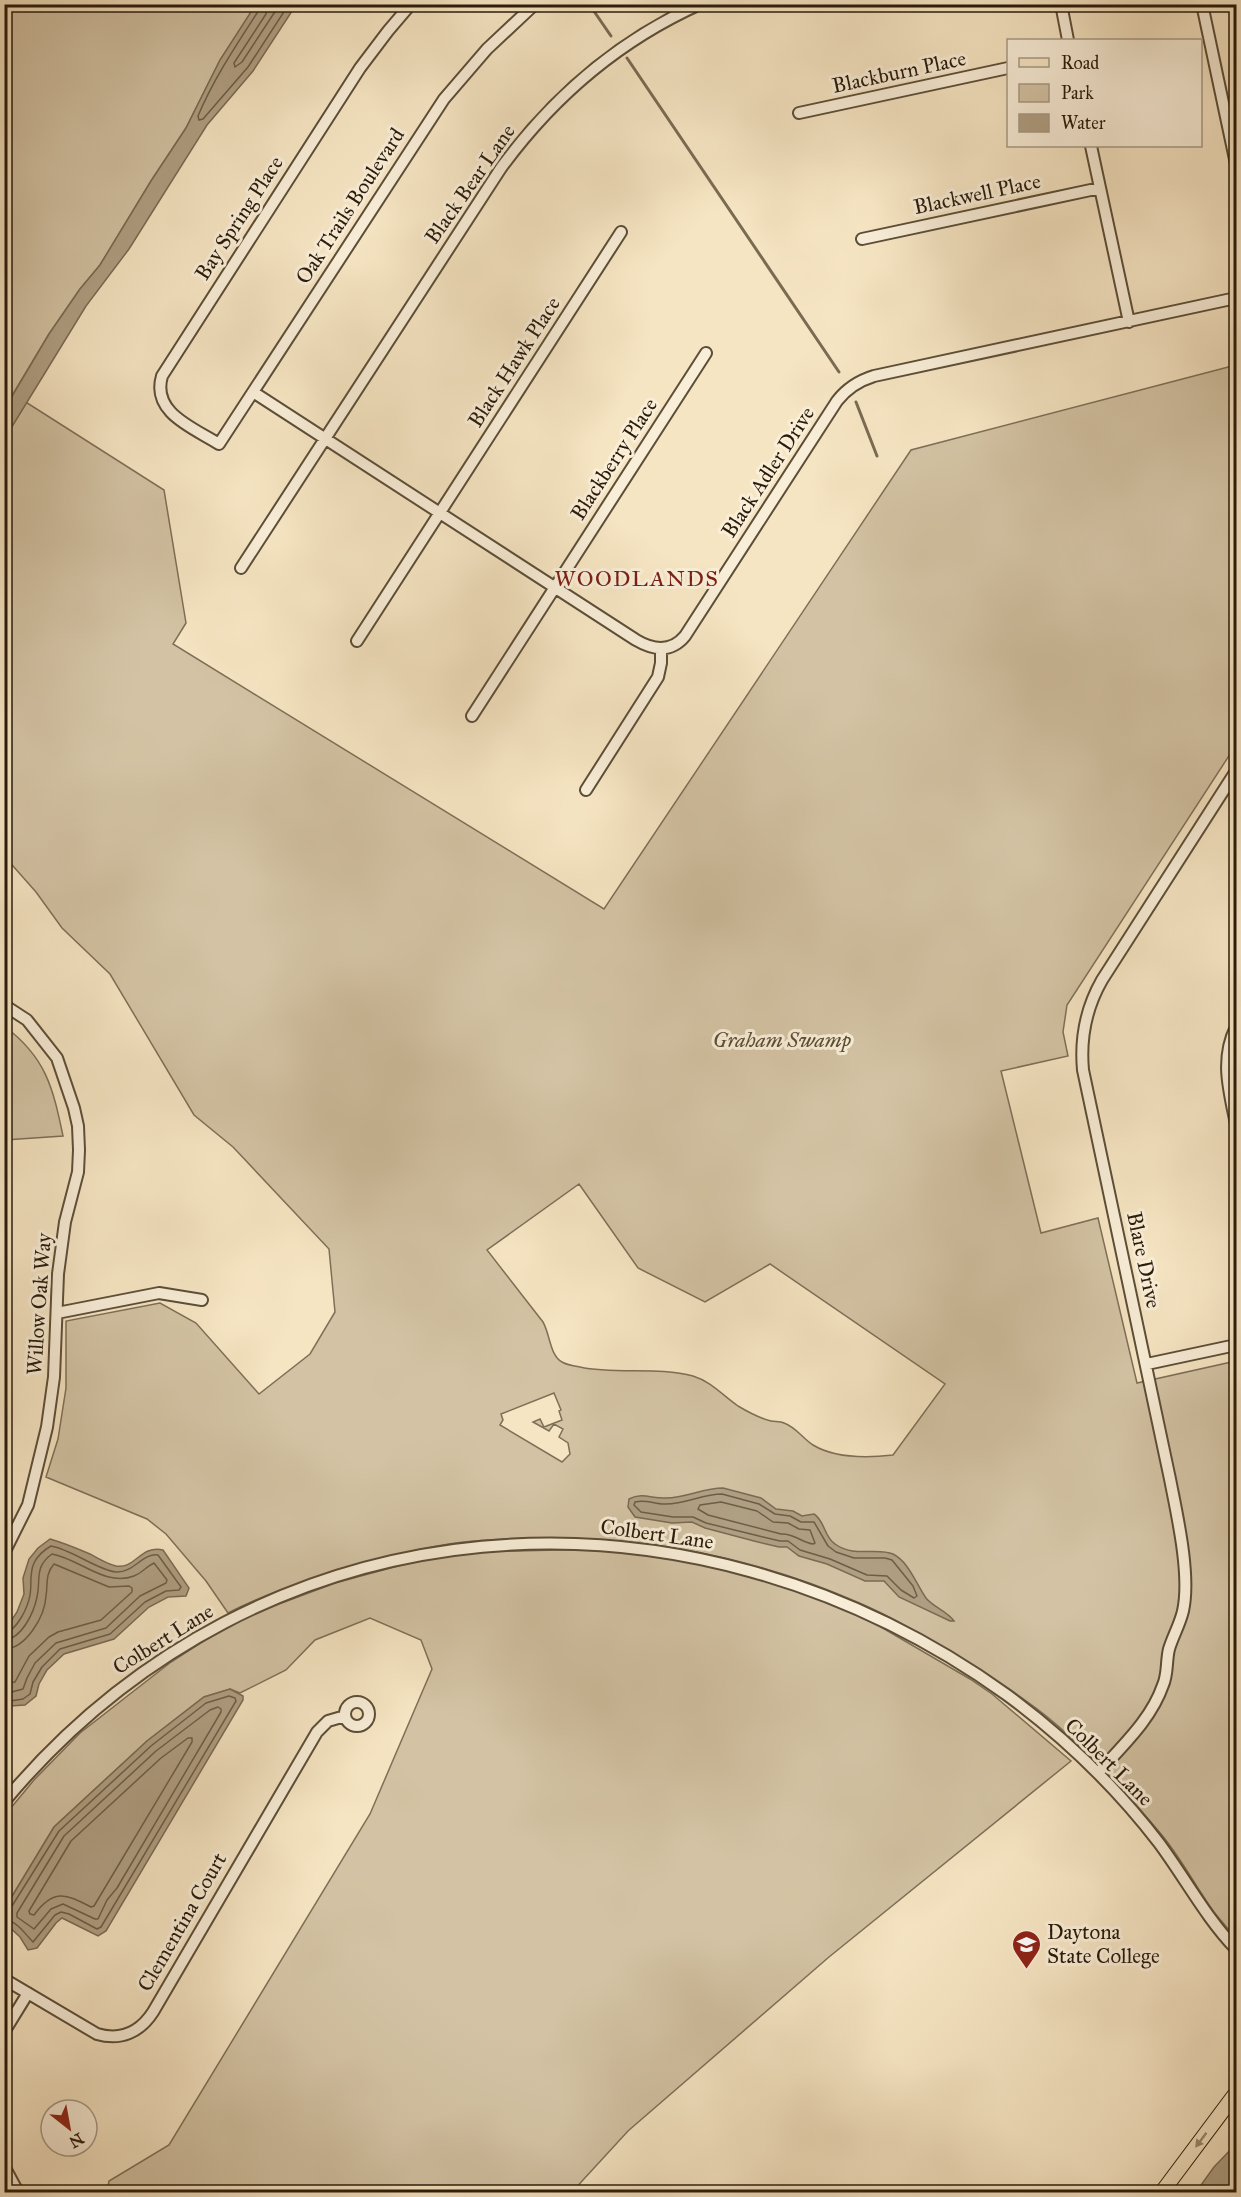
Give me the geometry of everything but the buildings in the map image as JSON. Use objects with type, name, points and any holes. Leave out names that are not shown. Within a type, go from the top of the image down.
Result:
[{"type":"main road","points":[[1162,2193],[1236,2093]]},
{"type":"street","name":"Bay Spring Place","points":[[219,444],[175,417],[166,408],[159,390],[162,376],[360,68],[411,4]]},
{"type":"street","name":"Oak Trails Boulevard","points":[[219,444],[444,99],[487,49],[535,4]]},
{"type":"street","name":"Black Bear Lane","points":[[241,568],[501,168],[538,121],[564,95],[608,58],[658,26],[700,4]]},
{"type":"street","points":[[1061,4],[1068,39]]},
{"type":"street","points":[[1202,4],[1236,164]]},
{"type":"street","name":"Blackburn Place","points":[[798,113],[1007,68]]},
{"type":"street","points":[[1091,147],[1129,321]]},
{"type":"street","name":"Blackwell Place","points":[[862,239],[1100,188]]},
{"type":"street","name":"Black Hawk Place","points":[[357,640],[621,232]]},
{"type":"street","name":"Black Adler Drive","points":[[661,648],[675,645],[685,636],[837,401],[851,387],[874,376],[1236,298]]},
{"type":"street","name":"Blackberry Place","points":[[472,716],[706,353]]},
{"type":"street","points":[[253,392],[642,643],[661,648],[661,668],[656,681],[586,790]]},
{"type":"street","name":"Blare Drive","points":[[1098,1773],[1143,1721],[1159,1695],[1164,1683],[1169,1649],[1185,1602],[1178,1521],[1147,1364],[1083,1070],[1083,1035],[1090,1005],[1102,980],[1236,771]]},
{"type":"street","name":"Willow Oak Way","points":[[4,1005],[27,1020],[57,1058],[78,1126],[78,1172],[65,1222],[58,1274],[51,1401],[28,1505],[4,1553]]},
{"type":"street","points":[[1236,1027],[1228,1046],[1226,1062],[1236,1124]]},
{"type":"street","points":[[57,1313],[159,1293],[202,1300]]},
{"type":"street","points":[[1147,1364],[1236,1345]]},
{"type":"street","name":"Colbert Lane","points":[[4,1802],[52,1748],[110,1697],[170,1654],[245,1613],[307,1587],[386,1563],[458,1549],[540,1543],[614,1545],[698,1557],[768,1575],[836,1600],[907,1634],[989,1683],[1053,1732],[1098,1773],[1149,1831],[1212,1921],[1236,1949]]},
{"type":"street","name":"Clementina Court","points":[[4,1979],[97,2034],[121,2036],[140,2028],[153,2012],[317,1732],[328,1721],[345,1716]]},
{"type":"street","points":[[4,2032],[28,1993]]},
{"type":"street","points":[[4,2166],[11,2175],[18,2192]]},
{"type":"green space","name":"Graham Swamp","points":[[4,5],[256,5],[220,60],[186,128],[100,265],[80,289],[49,334],[13,394],[164,490],[186,623],[173,644],[604,909],[911,450],[1236,365],[1236,745],[1067,1005],[1063,1032],[1068,1056],[1001,1071],[1041,1233],[1098,1218],[1137,1383],[1236,1361],[1236,1938],[1214,1912],[1161,1834],[1116,1784],[1057,1725],[1003,1685],[922,1635],[870,1608],[811,1584],[718,1557],[670,1548],[621,1541],[523,1538],[459,1542],[402,1554],[292,1586],[228,1613],[206,1581],[166,1534],[147,1519],[46,1477],[58,1439],[66,1388],[66,1321],[160,1303],[196,1323],[259,1394],[310,1354],[335,1312],[329,1249],[233,1147],[194,1115],[110,974],[62,928],[36,892],[5,857]],"holes":[[[579,1184],[638,1268],[705,1302],[770,1264],[945,1384],[893,1455],[852,1456],[822,1450],[788,1425],[750,1413],[711,1385],[693,1376],[666,1372],[594,1369],[562,1362],[555,1355],[543,1322],[487,1250]],[[554,1393],[561,1410],[559,1411],[562,1420],[544,1427],[540,1419],[533,1422],[549,1431],[554,1424],[563,1429],[559,1437],[568,1443],[570,1454],[562,1462],[500,1425],[503,1420],[501,1414]]]},
{"type":"green space","points":[[4,1026],[30,1050],[46,1075],[63,1136],[5,1140]]},
{"type":"green space","points":[[597,1549],[692,1559],[803,1590],[857,1613],[992,1694],[1071,1761],[829,1957],[628,2131],[572,2192],[107,2192],[109,2181],[169,2145],[370,1814],[432,1669],[421,1640],[370,1618],[315,1640],[286,1670],[240,1693],[230,1689],[204,1697],[147,1741],[54,1827],[5,1908],[5,1815],[34,1780],[80,1733],[171,1662],[250,1615],[335,1583],[409,1563],[474,1552]]},
{"type":"water","points":[[256,4],[296,5],[253,71],[207,125],[129,249],[86,306],[5,438],[5,408],[49,334],[80,289],[100,265],[186,128],[220,60]]},
{"type":"water","points":[[723,1488],[761,1498],[776,1509],[793,1511],[802,1516],[814,1514],[831,1541],[842,1548],[893,1554],[904,1562],[926,1598],[954,1621],[899,1597],[884,1581],[865,1581],[827,1564],[799,1556],[787,1547],[754,1541],[705,1528],[692,1522],[672,1523],[635,1517],[628,1507],[629,1499],[639,1496],[673,1498]]},
{"type":"water","points":[[50,1539],[116,1566],[129,1564],[149,1551],[163,1550],[189,1588],[186,1596],[168,1597],[149,1607],[114,1639],[64,1654],[47,1670],[39,1684],[36,1696],[25,1705],[10,1706],[5,1709],[5,1630],[17,1612],[24,1594],[23,1578],[29,1559]]},
{"type":"water","points":[[230,1689],[243,1696],[243,1700],[106,1931],[98,1936],[62,1918],[37,1948],[28,1950],[20,1937],[5,1923],[5,1908],[54,1827],[147,1741],[204,1697]]},
{"type":"water","points":[[1236,2144],[1236,2192],[1196,2192],[1214,2167]]},
{"type":"waterway","points":[[589,4],[611,36]]},
{"type":"waterway","points":[[627,58],[839,372]]},
{"type":"waterway","points":[[856,402],[877,456]]},
{"type":"place","name":"Daytona State College","points":[[1026,1970]]},
{"type":"district","name":"WOODLANDS","points":[[637,578]]}]
